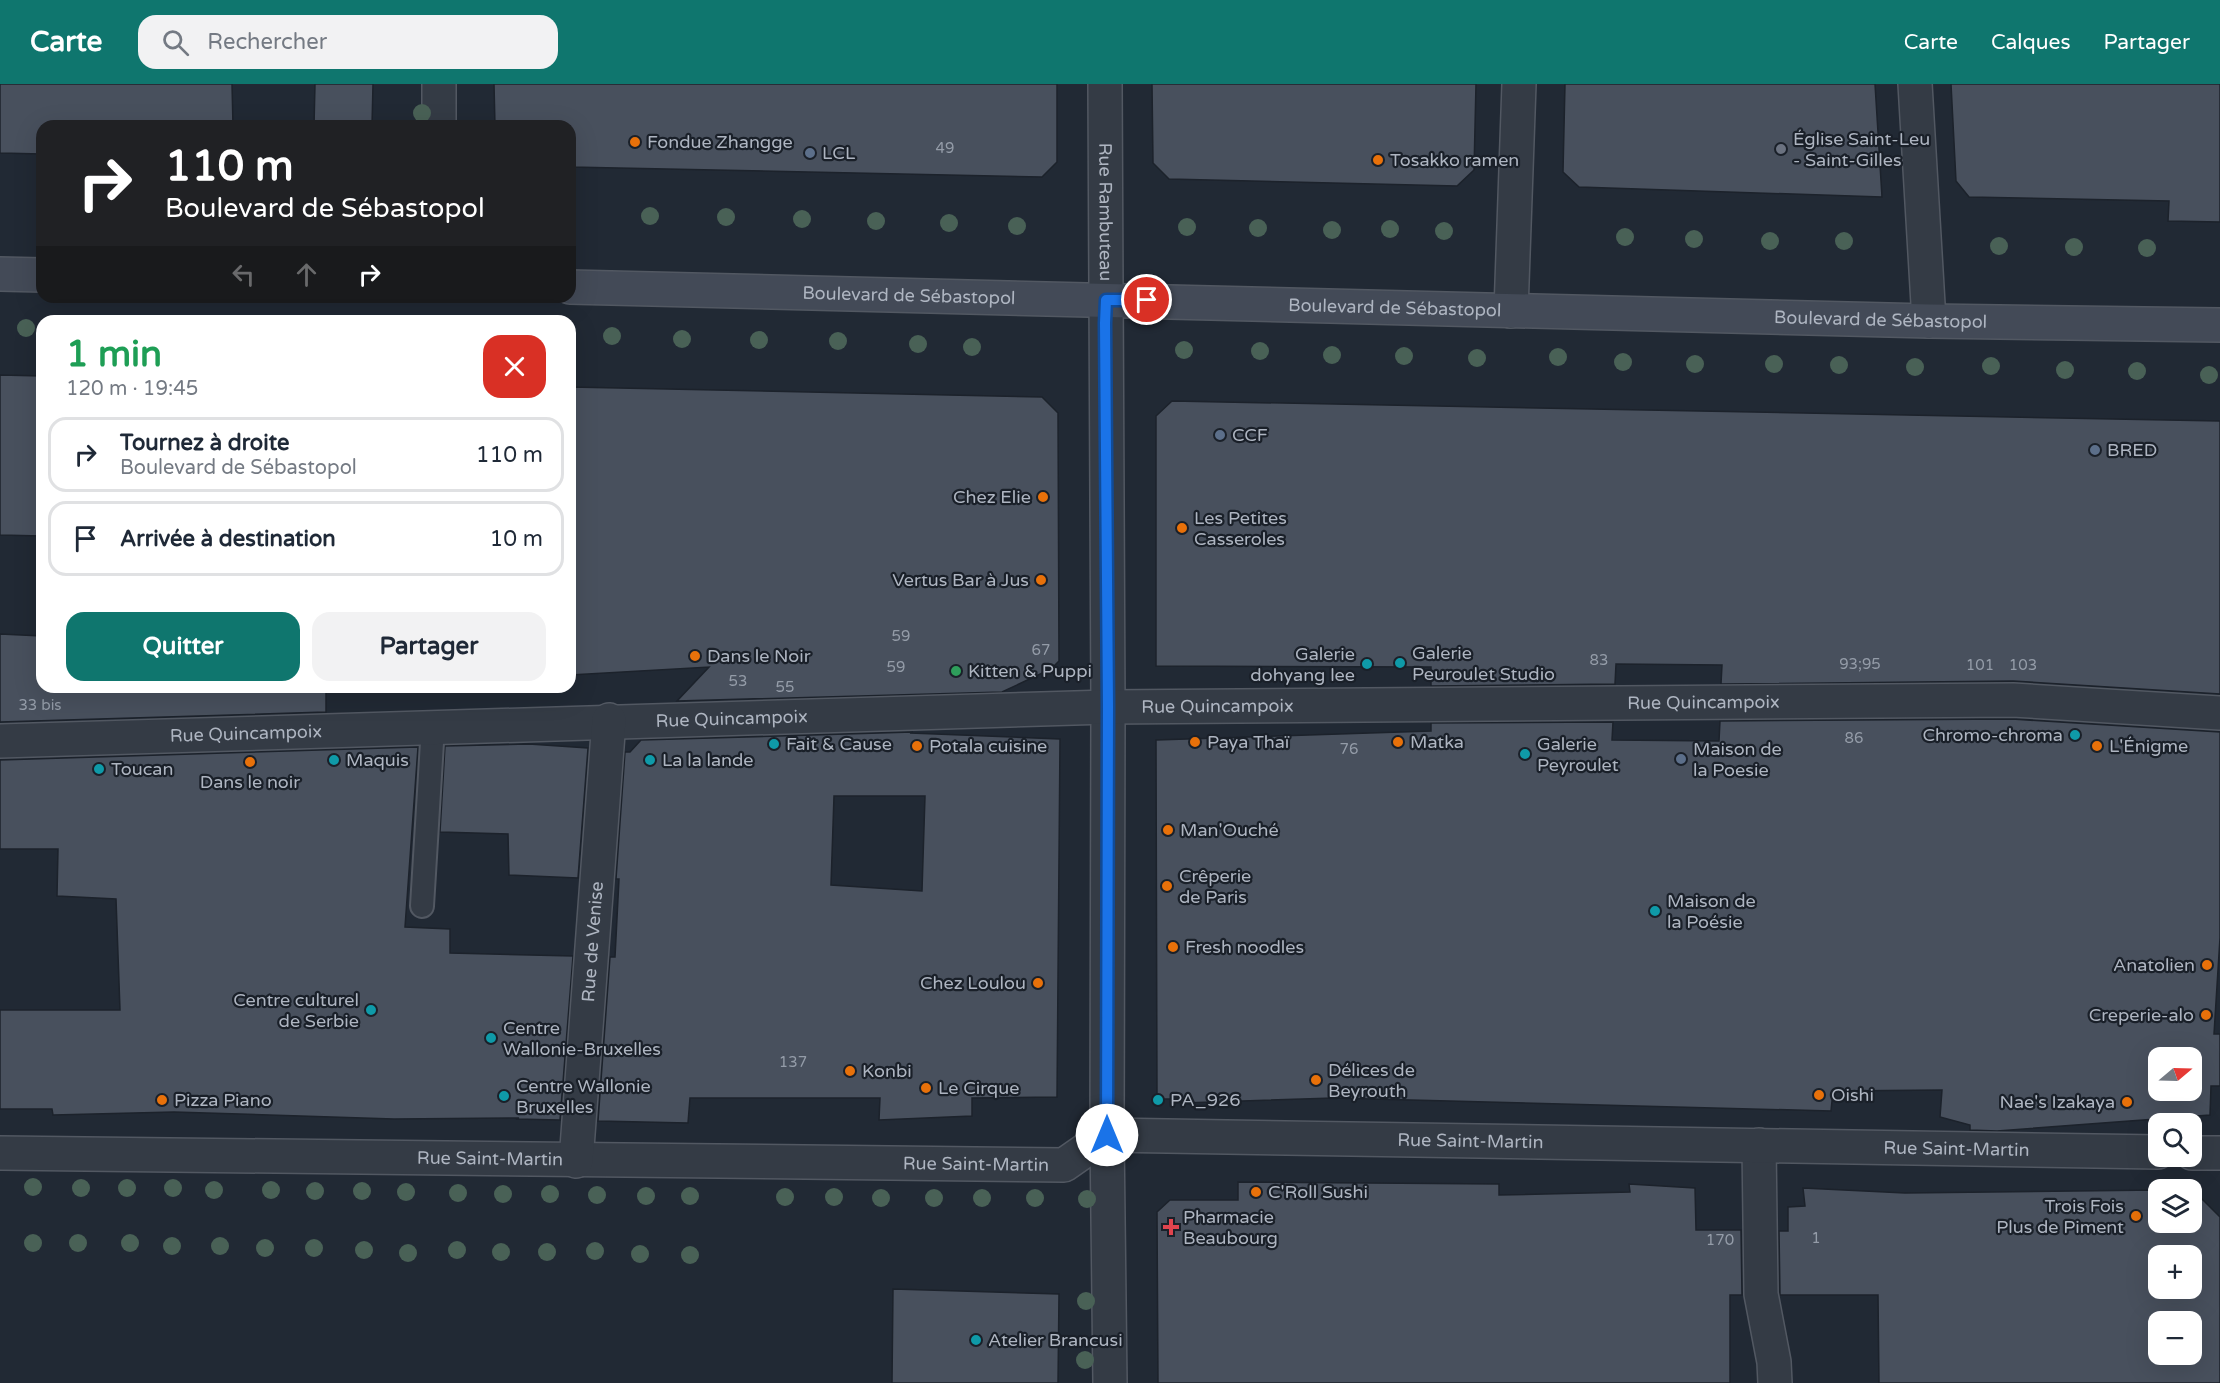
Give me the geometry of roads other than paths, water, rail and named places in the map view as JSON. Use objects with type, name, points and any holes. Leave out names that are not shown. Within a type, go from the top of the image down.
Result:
[{"type":"main road","points":[[0,274],[36,275]]},
{"type":"main road","name":"Boulevard de Sébastopol","points":[[576,287],[1929,321],[2220,325]]},
{"type":"street","points":[[439,84],[439,120]]},
{"type":"street","name":"Rue Rambuteau","points":[[1105,84],[1108,706],[1107,1135],[1110,1383]]},
{"type":"street","points":[[1511,311],[1519,84]]},
{"type":"street","points":[[1916,84],[1929,321]]},
{"type":"street","name":"Rue Quincampoix","points":[[0,741],[1108,706],[2013,700],[2220,713]]},
{"type":"street","name":"Rue de Venise","points":[[576,1161],[609,720]]},
{"type":"street","name":"Rue Saint-Martin","points":[[0,1153],[1064,1165],[1107,1135],[2148,1152]]},
{"type":"street","points":[[1759,1145],[1761,1294],[1774,1362],[1775,1383]]},
{"type":"street","points":[[2202,1153],[2220,1153]]},
{"type":"lane","points":[[422,906],[433,726]]},
{"type":"place","name":"Fondue Zhangge","points":[[635,142]]},
{"type":"place","name":"Église Saint-Leu - Saint-Gilles","points":[[1781,149]]},
{"type":"place","name":"LCL","points":[[810,153]]},
{"type":"place","name":"Tosakko ramen","points":[[1378,160]]},
{"type":"place","name":"CCF","points":[[1220,435]]},
{"type":"place","name":"BRED","points":[[2095,450]]},
{"type":"place","name":"Chez Elie","points":[[1043,497]]},
{"type":"place","name":"Les Petites Casseroles","points":[[1182,528]]},
{"type":"place","name":"Vertus Bar à Jus","points":[[1041,580]]},
{"type":"place","name":"Dans le Noir","points":[[695,656]]},
{"type":"place","name":"Galerie Peuroulet Studio","points":[[1400,663]]},
{"type":"place","name":"Galerie dohyang lee","points":[[1367,664]]},
{"type":"place","name":"Kitten & Puppi","points":[[956,671]]},
{"type":"place","name":"Chromo-chroma","points":[[2075,735]]},
{"type":"place","name":"Paya Thaï","points":[[1195,742]]},
{"type":"place","name":"Matka","points":[[1398,742]]},
{"type":"place","name":"Fait & Cause","points":[[774,744]]},
{"type":"place","name":"Potala cuisine","points":[[917,746]]},
{"type":"place","name":"L'Énigme","points":[[2097,746]]},
{"type":"place","name":"Galerie Peyroulet","points":[[1525,754]]},
{"type":"place","name":"Maison de la Poesie","points":[[1681,759]]},
{"type":"place","name":"Maquis","points":[[334,760]]},
{"type":"place","name":"La la lande","points":[[650,760]]},
{"type":"place","name":"Dans le noir","points":[[250,762]]},
{"type":"place","name":"Toucan","points":[[99,769]]},
{"type":"place","name":"Man'Ouché","points":[[1168,830]]},
{"type":"place","name":"Crêperie de Paris","points":[[1167,886]]},
{"type":"place","name":"Maison de la Poésie","points":[[1655,911]]},
{"type":"place","name":"Fresh noodles","points":[[1173,947]]},
{"type":"place","name":"Anatolien","points":[[2207,965]]},
{"type":"place","name":"Chez Loulou","points":[[1038,983]]},
{"type":"place","name":"Centre culturel de Serbie","points":[[371,1010]]},
{"type":"place","name":"Creperie-alo","points":[[2206,1015]]},
{"type":"place","name":"Centre Wallonie-Bruxelles","points":[[491,1038]]},
{"type":"place","name":"Konbi","points":[[850,1071]]},
{"type":"place","name":"Délices de Beyrouth","points":[[1316,1080]]},
{"type":"place","name":"Le Cirque","points":[[926,1088]]},
{"type":"place","name":"Oishi","points":[[1819,1095]]},
{"type":"place","name":"Centre Wallonie Bruxelles","points":[[504,1096]]},
{"type":"place","name":"Pizza Piano","points":[[162,1100]]},
{"type":"place","name":"PA_926","points":[[1158,1100]]},
{"type":"place","name":"Nae's Izakaya","points":[[2127,1102]]},
{"type":"place","name":"C'Roll Sushi","points":[[1256,1192]]},
{"type":"place","name":"Trois Fois Plus de Piment","points":[[2136,1216]]},
{"type":"place","name":"Pharmacie Beaubourg","points":[[1171,1227]]},
{"type":"place","name":"Atelier Brancusi","points":[[976,1340]]}]
